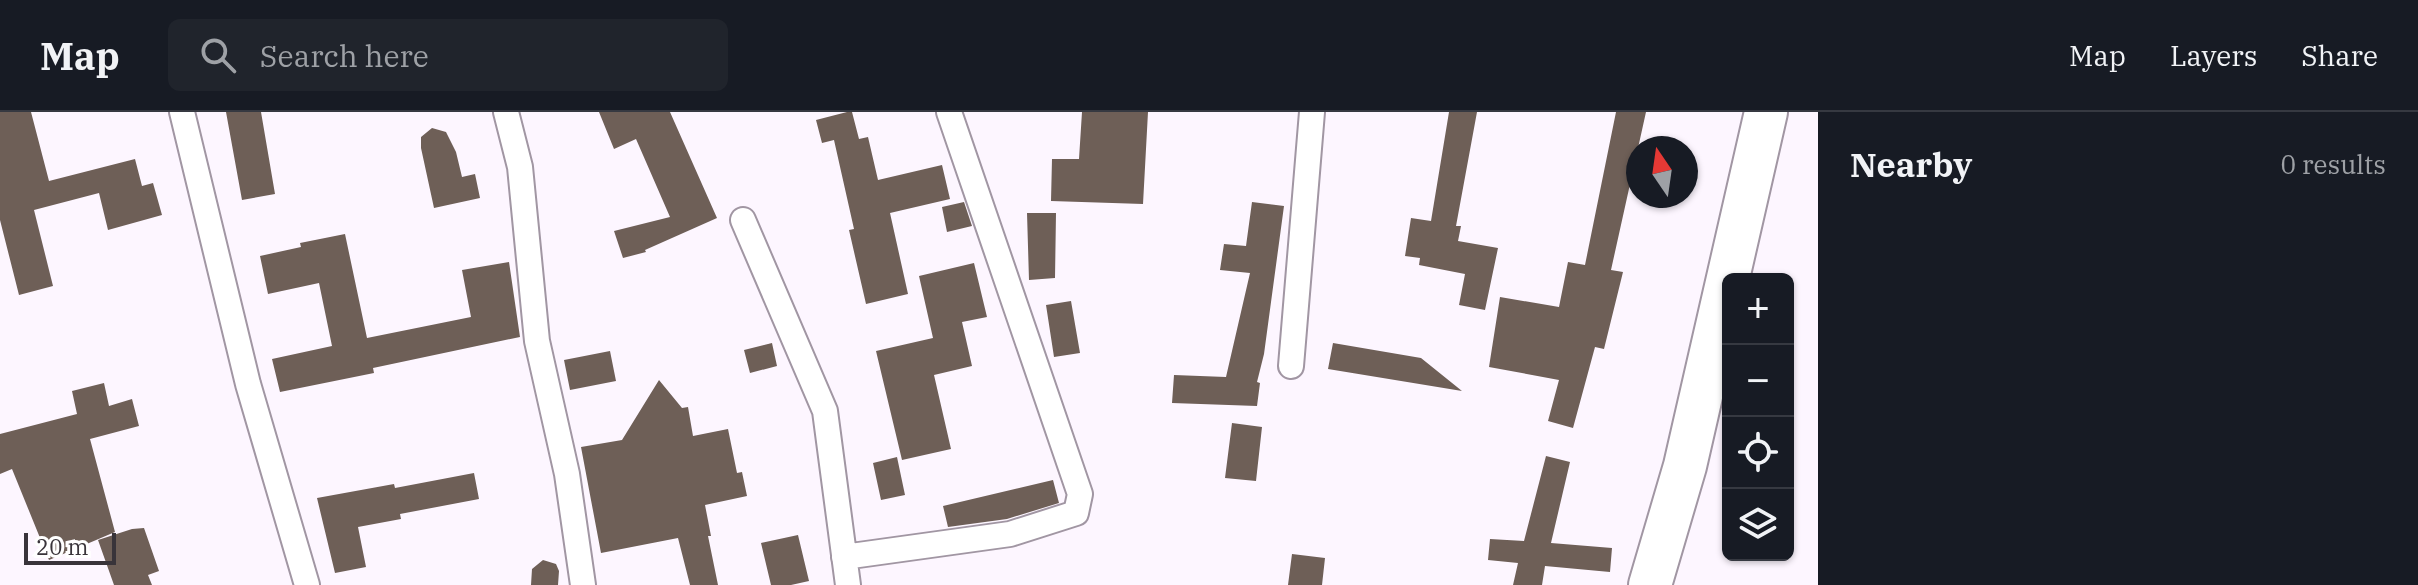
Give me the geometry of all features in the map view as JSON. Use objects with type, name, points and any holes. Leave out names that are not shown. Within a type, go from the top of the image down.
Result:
[{"type":"highway","points":[[1650,585],[1685,466],[1766,112]]},
{"type":"street","points":[[182,112],[248,384],[307,585]]},
{"type":"street","points":[[506,112],[520,167],[537,341],[567,474],[583,585]]},
{"type":"street","points":[[844,557],[998,537],[1076,513],[1080,494],[949,112]]},
{"type":"street","points":[[1291,366],[1312,112]]},
{"type":"street","points":[[743,220],[825,411],[848,585]]},
{"type":"building","points":[[0,112],[31,112],[49,181],[135,159],[142,186],[153,183],[162,215],[108,230],[99,193],[34,210],[53,286],[19,295],[0,220]]},
{"type":"building","points":[[226,112],[261,112],[275,194],[242,200]]},
{"type":"building","points":[[599,112],[670,112],[717,218],[646,252],[623,258],[614,231],[670,217],[636,139],[614,149]]},
{"type":"building","points":[[852,112],[859,139],[868,137],[878,180],[942,165],[950,199],[890,213],[908,294],[866,304],[849,230],[854,229],[834,140],[822,143],[816,120]]},
{"type":"building","points":[[1082,112],[1148,112],[1143,204],[1051,201],[1052,159],[1079,159]]},
{"type":"building","points":[[1449,112],[1477,112],[1456,226],[1461,226],[1458,241],[1498,248],[1485,310],[1459,305],[1465,274],[1419,265],[1420,258],[1405,256],[1411,218],[1431,221]]},
{"type":"building","points":[[1616,112],[1646,112],[1641,136],[1626,136],[1626,202],[1611,270],[1623,272],[1604,349],[1595,347],[1573,428],[1548,421],[1559,380],[1489,367],[1500,297],[1559,307],[1568,262],[1585,265]]},
{"type":"building","points":[[432,128],[446,132],[456,152],[462,177],[475,174],[480,198],[434,208],[421,148],[421,137]]},
{"type":"building","points":[[964,202],[972,226],[947,232],[942,207]]},
{"type":"building","points":[[1252,202],[1284,206],[1264,354],[1257,382],[1260,383],[1257,406],[1172,403],[1174,375],[1226,377],[1250,273],[1220,270],[1224,244],[1246,246]]},
{"type":"building","points":[[1027,213],[1056,213],[1055,278],[1029,280]]},
{"type":"building","points":[[345,234],[367,338],[471,317],[462,270],[509,262],[520,337],[373,368],[374,373],[280,392],[272,359],[332,346],[319,283],[268,294],[260,256],[301,247],[300,243]]},
{"type":"building","points":[[974,263],[987,317],[962,322],[972,366],[934,375],[951,449],[902,460],[876,351],[933,338],[919,276]]},
{"type":"building","points":[[1071,301],[1080,353],[1054,357],[1046,305]]},
{"type":"building","points":[[772,343],[777,366],[750,373],[744,350]]},
{"type":"building","points":[[1333,343],[1421,358],[1462,391],[1328,369]]},
{"type":"building","points":[[610,351],[616,381],[570,390],[564,360]]},
{"type":"building","points":[[659,380],[682,408],[688,407],[693,436],[728,429],[737,473],[742,472],[747,496],[705,505],[718,585],[690,585],[678,538],[601,553],[581,447],[622,440]]},
{"type":"building","points":[[104,383],[109,406],[132,399],[139,426],[90,439],[115,532],[49,560],[12,469],[0,474],[0,434],[77,414],[72,391]]},
{"type":"building","points":[[1232,423],[1262,427],[1256,481],[1225,478]]},
{"type":"building","points":[[1546,456],[1570,462],[1551,543],[1612,548],[1610,572],[1545,566],[1542,585],[1513,585],[1518,563],[1488,560],[1490,539],[1524,541]]},
{"type":"building","points":[[897,457],[905,495],[881,500],[873,463]]},
{"type":"building","points":[[474,473],[479,499],[400,514],[401,519],[358,527],[366,567],[335,573],[317,498]]},
{"type":"building","points":[[1053,480],[1059,503],[1007,519],[948,527],[943,506]]},
{"type":"building","points":[[144,528],[159,571],[148,575],[152,585],[114,585],[98,540]]},
{"type":"building","points":[[798,535],[809,581],[771,585],[761,543]]},
{"type":"building","points":[[1292,554],[1325,558],[1322,585],[1288,585]]},
{"type":"building","points":[[543,560],[556,564],[558,585],[531,585],[532,569]]}]
